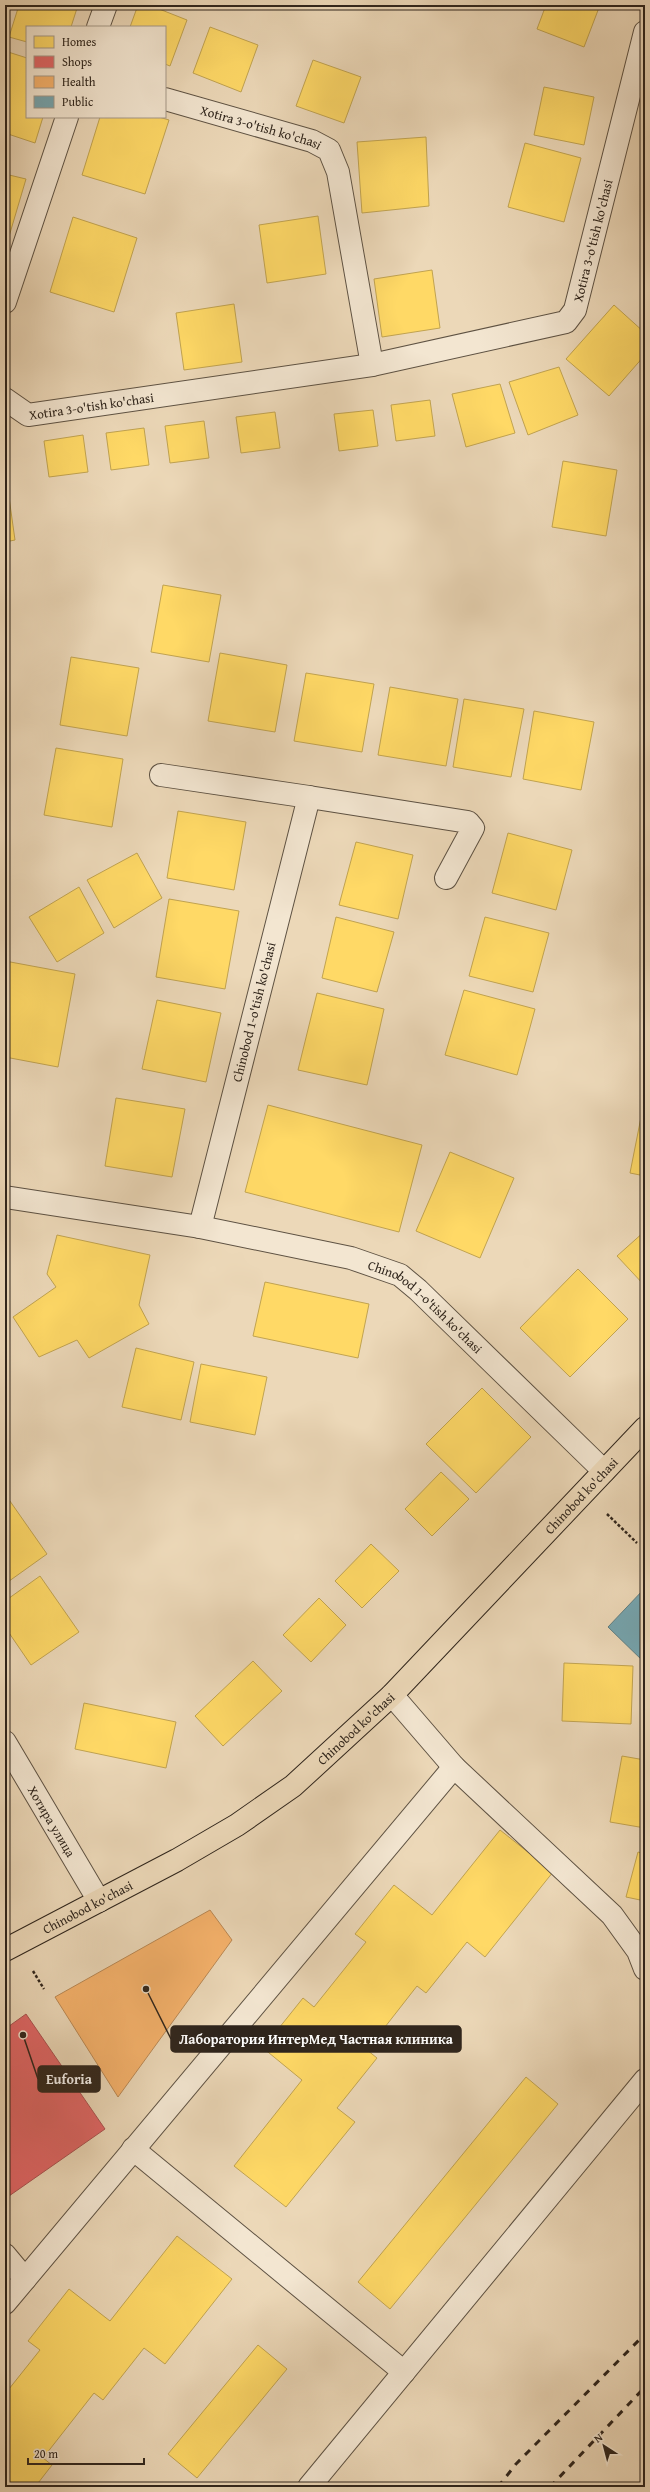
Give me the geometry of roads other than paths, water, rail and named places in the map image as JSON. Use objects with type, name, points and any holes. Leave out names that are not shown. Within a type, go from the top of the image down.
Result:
[{"type":"main road","name":"Chinobod ko'chasi","points":[[5,1950],[177,1860],[266,1807],[292,1786],[392,1695],[645,1428]]},
{"type":"street","points":[[98,26],[106,5]]},
{"type":"street","name":"Xotira 3-o'tish ko'chasi","points":[[5,399],[28,415],[372,365],[566,322],[575,310],[641,67],[645,32]]},
{"type":"street","name":"Xotira 3-o'tish ko'chasi","points":[[166,99],[312,141],[329,150],[338,172],[372,365]]},
{"type":"street","points":[[5,302],[67,118]]},
{"type":"street","points":[[161,775],[468,822],[473,828],[446,878]]},
{"type":"street","name":"Chinobod 1-o'tish ko'chasi","points":[[200,1226],[309,797]]},
{"type":"street","name":"Chinobod 1-o'tish ko'chasi","points":[[5,1197],[200,1226],[351,1258],[400,1275],[418,1290],[604,1471]]},
{"type":"street","points":[[392,1695],[454,1767],[612,1915],[638,1951],[645,1969]]},
{"type":"street","name":"Хотира улица","points":[[5,1742],[99,1901]]},
{"type":"street","points":[[5,2303],[454,1767]]},
{"type":"street","points":[[309,2487],[645,2080]]},
{"type":"street","points":[[133,2150],[404,2372]]},
{"type":"street","points":[[5,2255],[25,2279]]},
{"type":"railway","points":[[498,2487],[516,2464],[645,2334]]},
{"type":"railway","points":[[550,2487],[645,2387]]},
{"type":"place","name":"Лаборатория ИнтерМед Частная клиника","points":[[146,1989]]},
{"type":"place","name":"Euforia","points":[[23,2035]]}]
